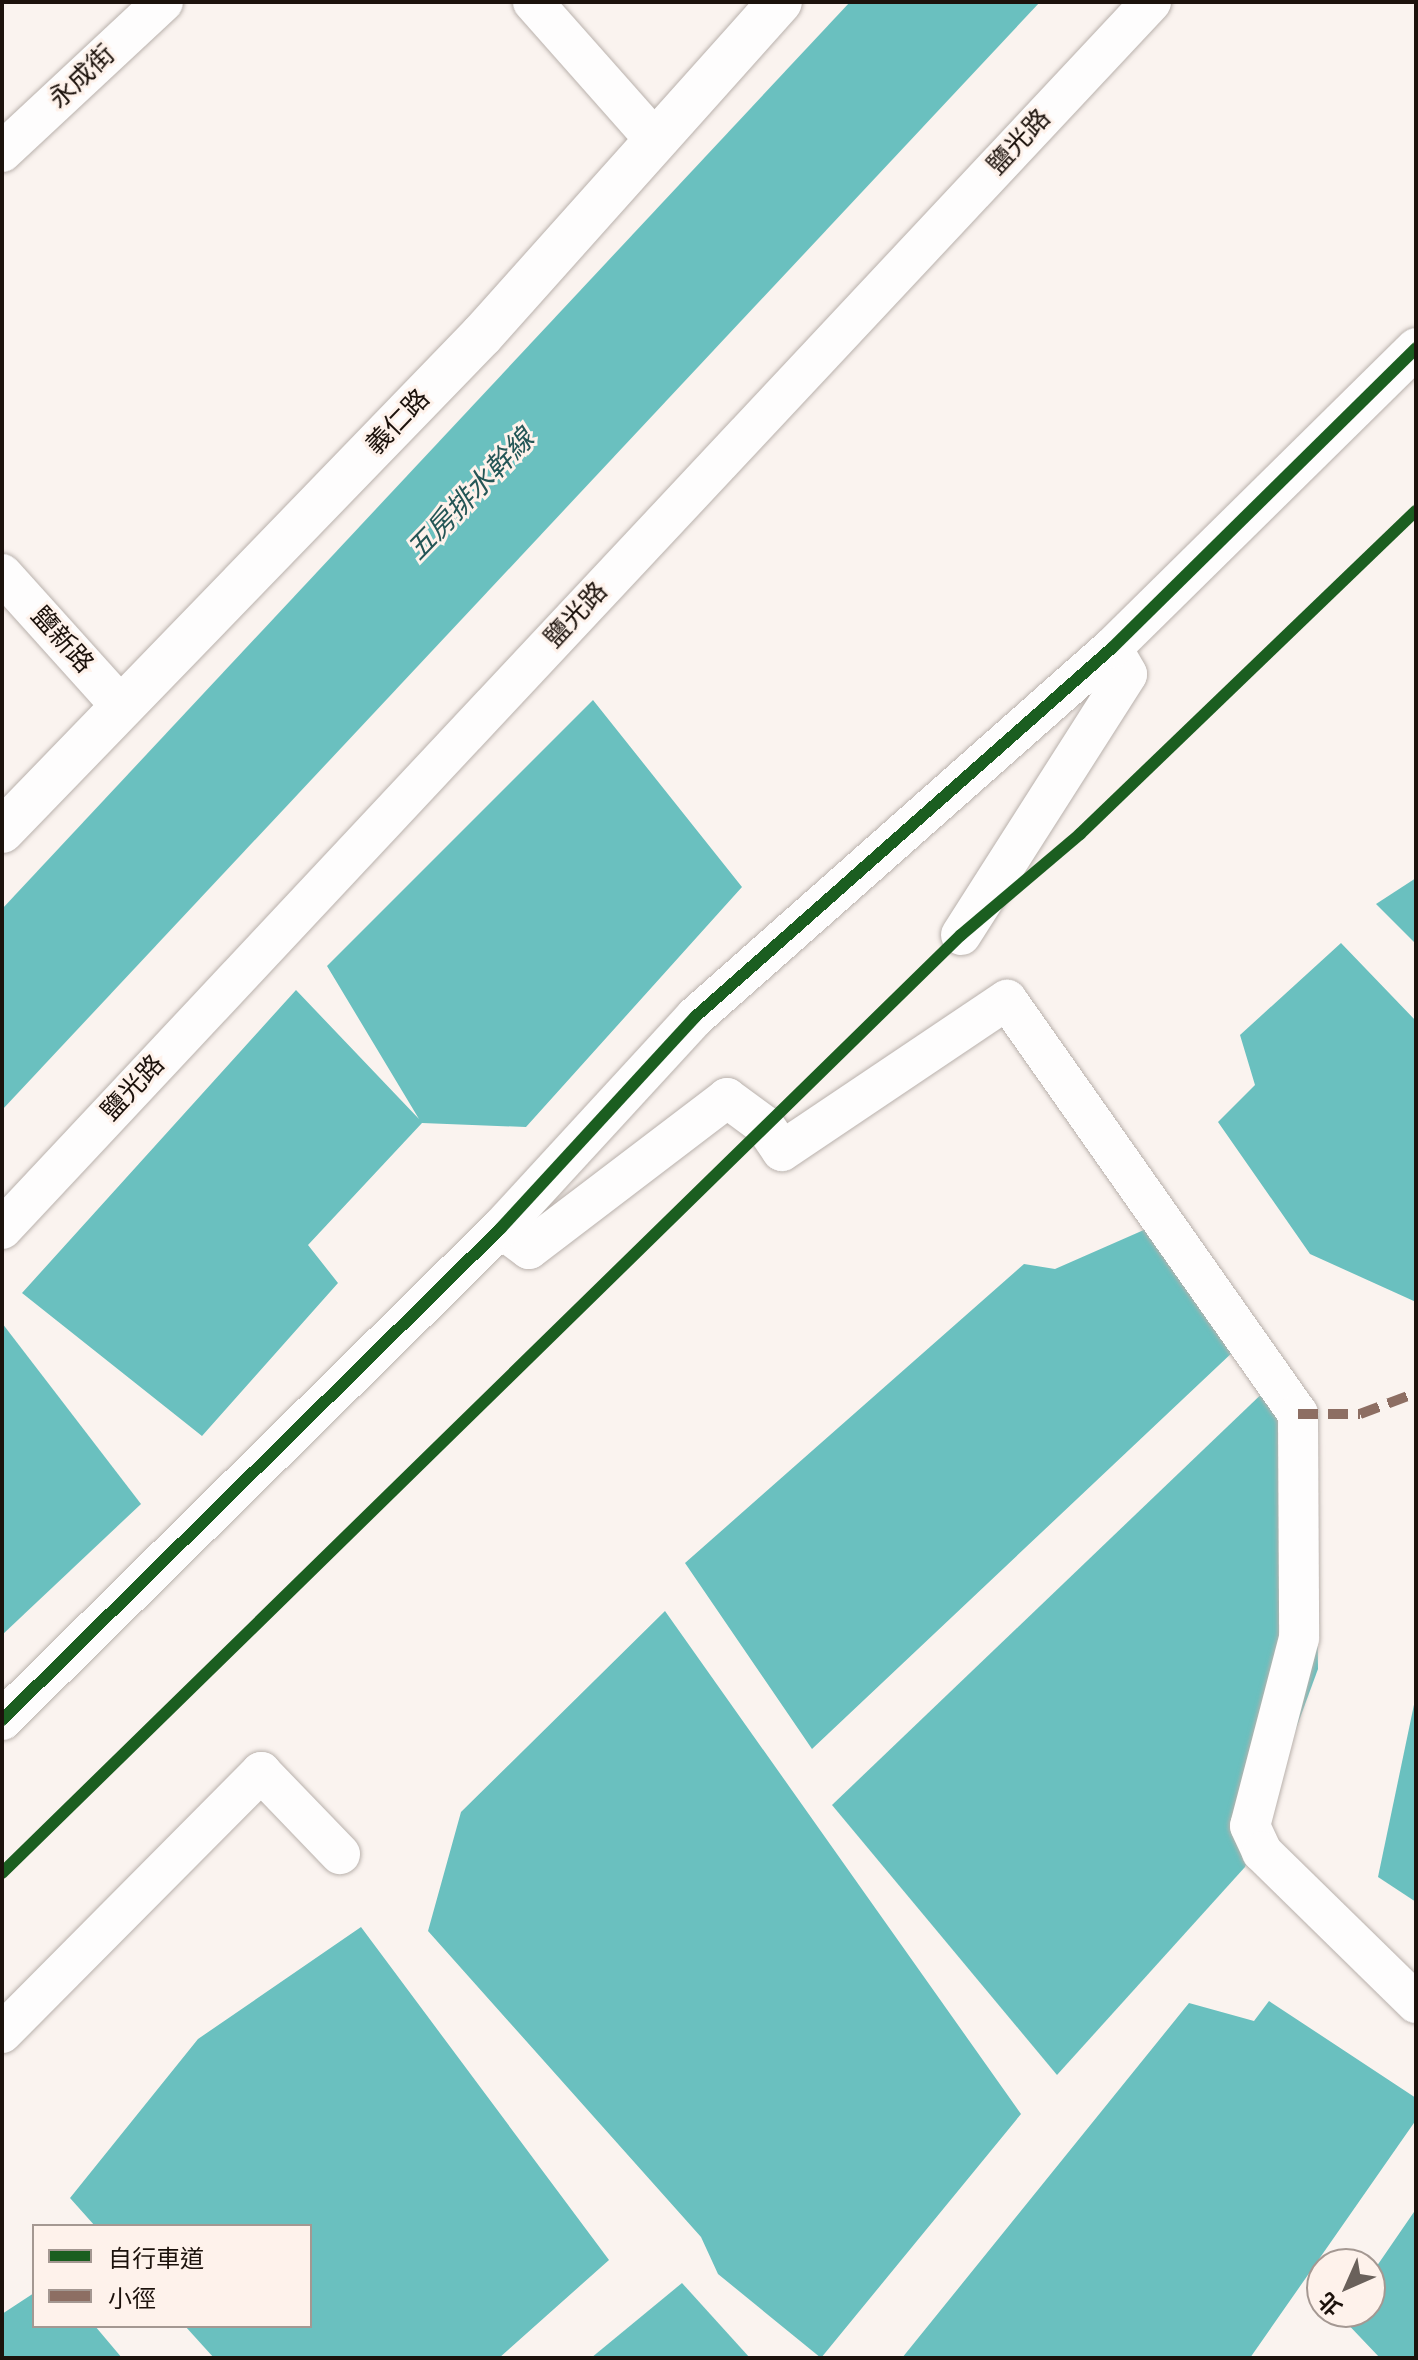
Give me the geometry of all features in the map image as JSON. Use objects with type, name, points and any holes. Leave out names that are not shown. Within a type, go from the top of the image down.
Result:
[{"type":"street","name":"永成街","points":[[2,152],[163,2]]},
{"type":"street","points":[[533,2],[656,141]]},
{"type":"street","name":"義仁路","points":[[2,831],[482,335],[780,2]]},
{"type":"street","name":"鹽光路","points":[[2,1229],[1151,2]]},
{"type":"street","points":[[2,1720],[501,1228],[695,1017],[1112,648],[1416,348]]},
{"type":"street","name":"鹽新路","points":[[2,574],[121,706]]},
{"type":"street","points":[[961,935],[1127,674],[1112,648]]},
{"type":"street","points":[[501,1228],[529,1249],[727,1098],[765,1126],[782,1151],[1007,1000],[1298,1414],[1299,1638],[1250,1826],[1262,1852],[1416,2003]]},
{"type":"street","points":[[2,2033],[261,1772],[340,1854]]},
{"type":"water","name":"五房排水幹線","points":[[850,2],[1040,2],[2,1110],[2,909]]},
{"type":"water","points":[[593,700],[742,887],[526,1127],[422,1123],[308,1245],[338,1283],[202,1436],[22,1293],[296,990],[419,1119],[327,966]]},
{"type":"water","points":[[1416,878],[1416,944],[1376,904]]},
{"type":"water","points":[[1341,943],[1416,1021],[1416,1302],[1310,1254],[1218,1122],[1255,1085],[1240,1035]]},
{"type":"water","points":[[1162,1222],[1253,1333],[812,1749],[685,1563],[1024,1264],[1055,1269]]},
{"type":"water","points":[[2,1323],[141,1504],[2,1635]]},
{"type":"water","points":[[1274,1382],[1315,1497],[1318,1669],[1245,1867],[1057,2075],[832,1805]]},
{"type":"water","points":[[665,1611],[1021,2114],[821,2358],[718,2274],[701,2237],[428,1931],[461,1812]]},
{"type":"water","points":[[1416,1695],[1416,1902],[1378,1877]]},
{"type":"water","points":[[361,1927],[609,2260],[499,2358],[214,2358],[187,2328],[312,2328],[312,2224],[93,2224],[70,2198],[198,2039]]},
{"type":"water","points":[[1269,2001],[1416,2098],[1416,2120],[1327,2248],[1306,2248],[1306,2278],[1250,2358],[902,2358],[1189,2003],[1254,2021]]},
{"type":"water","points":[[1416,2209],[1416,2358],[1380,2358],[1351,2328],[1386,2328],[1386,2253]]},
{"type":"water","points":[[682,2283],[750,2358],[591,2358]]},
{"type":"water","points":[[32,2294],[32,2328],[97,2328],[122,2358],[2,2358],[2,2314]]},
{"type":"marked path","points":[[1298,1414],[1360,1414],[1416,1393]]},
{"type":"cycle path","points":[[2,1720],[501,1228],[695,1017],[1112,648],[1416,348]]},
{"type":"cycle path","points":[[2,1873],[961,935],[1080,834],[1416,511]]}]
